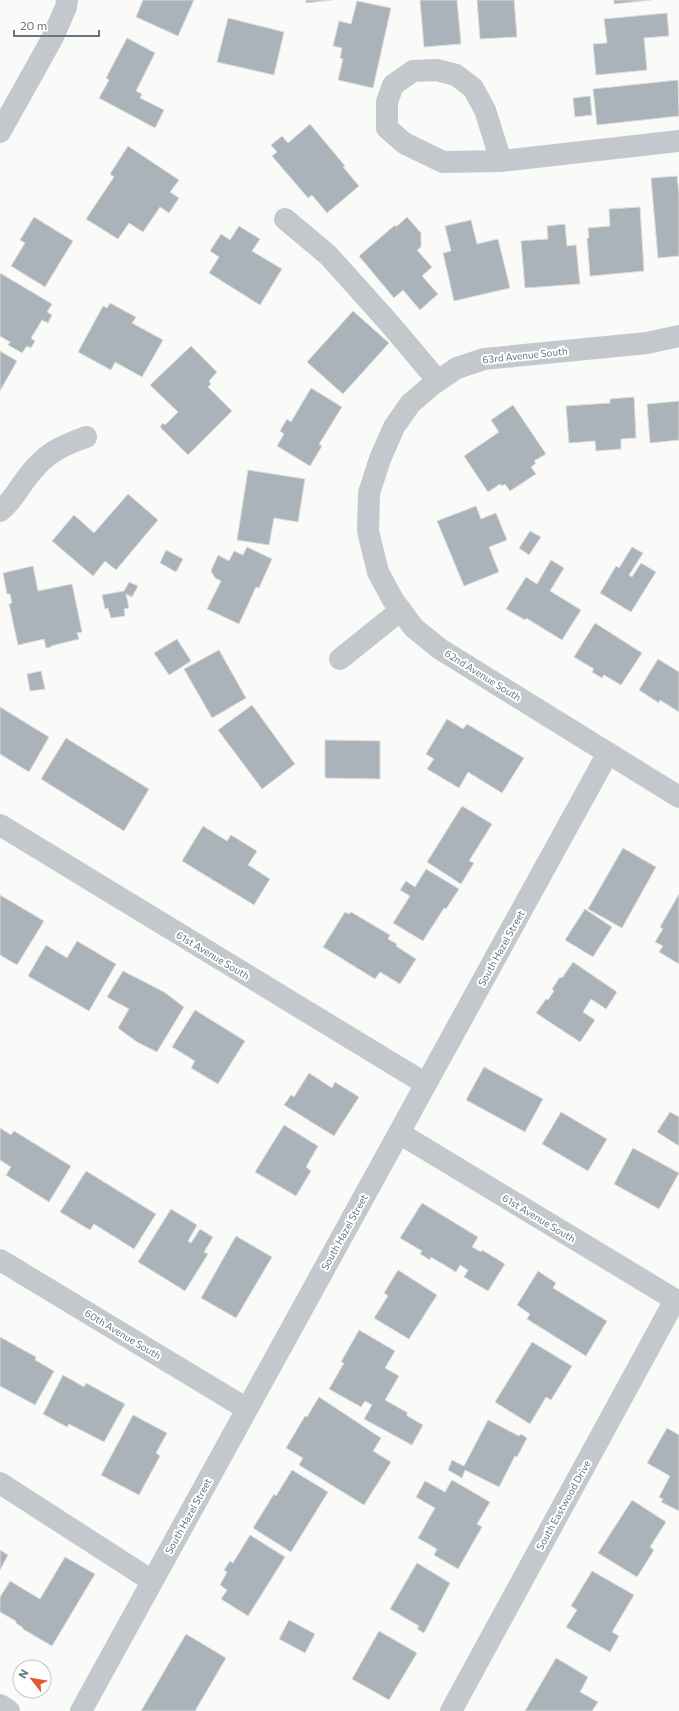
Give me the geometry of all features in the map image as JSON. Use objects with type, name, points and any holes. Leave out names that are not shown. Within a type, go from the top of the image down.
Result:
[{"type":"street","points":[[0,132],[52,39],[66,7],[67,0]]},
{"type":"street","points":[[501,161],[485,110],[473,88],[456,75],[437,70],[413,71],[393,85],[387,102],[387,128],[404,143],[443,162],[501,161],[679,141]]},
{"type":"street","points":[[286,219],[328,255],[438,380]]},
{"type":"street","name":"63rd Avenue South","points":[[369,493],[380,459],[394,427],[410,404],[438,380],[457,368],[484,359],[647,343],[679,336]]},
{"type":"street","points":[[0,511],[9,504],[30,474],[45,458],[62,446],[86,437]]},
{"type":"street","name":"62nd Avenue South","points":[[369,493],[368,531],[378,572],[393,600],[414,628],[440,649],[679,797]]},
{"type":"street","points":[[340,659],[401,610]]},
{"type":"street","name":"South Hazel Street","points":[[81,1711],[608,753]]},
{"type":"street","name":"61st Avenue South","points":[[0,825],[426,1084]]},
{"type":"street","name":"61st Avenue South","points":[[399,1133],[677,1301]]},
{"type":"street","name":"60th Avenue South","points":[[0,1260],[247,1409]]},
{"type":"street","name":"South Eastwood Drive","points":[[451,1711],[677,1301]]},
{"type":"street","points":[[0,1483],[152,1581]]},
{"type":"street","points":[[0,1705],[9,1711]]},
{"type":"building","points":[[143,0],[194,0],[178,36],[136,17]]},
{"type":"building","points":[[306,0],[332,0],[306,3]]},
{"type":"building","points":[[420,0],[457,0],[461,44],[424,47]]},
{"type":"building","points":[[477,0],[514,0],[517,37],[480,39]]},
{"type":"building","points":[[614,0],[651,0],[614,4]]},
{"type":"building","points":[[357,1],[391,8],[373,88],[338,80],[343,59],[340,58],[342,48],[333,46],[339,21],[351,24]]},
{"type":"building","points":[[667,13],[669,36],[644,38],[647,70],[596,75],[593,44],[607,43],[604,19]]},
{"type":"building","points":[[228,18],[284,32],[274,75],[217,62]]},
{"type":"building","points":[[127,38],[155,53],[136,91],[142,94],[140,98],[164,110],[155,128],[99,98],[109,80],[106,78]]},
{"type":"building","points":[[678,80],[679,116],[597,125],[593,89]]},
{"type":"building","points":[[590,96],[592,115],[575,117],[573,98]]},
{"type":"building","points":[[310,124],[345,166],[343,167],[359,186],[327,213],[312,195],[308,198],[272,156],[277,152],[271,145],[282,136],[288,143]]},
{"type":"building","points":[[128,146],[179,180],[170,192],[179,198],[169,213],[160,207],[143,232],[129,223],[118,239],[86,219],[114,177],[110,174]]},
{"type":"building","points":[[677,176],[679,194],[679,256],[658,258],[651,178]]},
{"type":"building","points":[[640,207],[644,271],[590,276],[587,238],[589,238],[588,228],[610,226],[609,209]]},
{"type":"building","points":[[34,217],[73,241],[45,287],[11,266],[25,243],[20,240]]},
{"type":"building","points":[[407,217],[421,233],[421,247],[417,250],[432,267],[422,276],[438,294],[420,310],[403,290],[394,298],[359,256],[395,225],[396,227]]},
{"type":"building","points":[[471,220],[477,244],[498,239],[510,288],[454,301],[443,253],[451,251],[445,226]]},
{"type":"building","points":[[565,224],[567,246],[576,245],[580,284],[525,288],[521,241],[548,239],[547,226]]},
{"type":"building","points":[[239,226],[260,239],[252,251],[282,269],[260,305],[209,273],[219,257],[210,251],[221,234],[230,240]]},
{"type":"building","points":[[0,273],[52,304],[47,312],[52,315],[48,323],[42,320],[31,338],[35,341],[31,348],[27,346],[22,353],[8,345],[10,342],[0,336]]},
{"type":"building","points":[[110,303],[136,317],[132,323],[163,340],[142,377],[115,362],[111,370],[78,352],[103,306],[107,308]]},
{"type":"building","points":[[353,311],[389,343],[343,394],[307,362]]},
{"type":"building","points":[[191,346],[217,372],[209,381],[211,384],[208,387],[232,411],[188,455],[160,427],[163,423],[165,425],[178,412],[150,385]]},
{"type":"building","points":[[0,351],[17,361],[0,391]]},
{"type":"building","points":[[311,388],[342,407],[319,444],[322,446],[310,466],[277,446],[284,434],[280,431],[287,419],[291,422]]},
{"type":"building","points":[[634,397],[636,438],[621,439],[621,449],[596,451],[595,441],[569,443],[566,406],[610,403],[610,399]]},
{"type":"building","points":[[679,401],[679,440],[650,443],[647,404]]},
{"type":"building","points":[[513,405],[546,454],[534,461],[536,463],[531,467],[536,474],[510,491],[505,484],[502,486],[500,484],[488,492],[464,456],[499,432],[491,420]]},
{"type":"building","points":[[248,470],[305,479],[298,522],[274,518],[269,545],[237,540]]},
{"type":"building","points":[[128,494],[158,520],[116,570],[105,561],[93,576],[52,541],[74,515],[94,533]]},
{"type":"building","points":[[476,506],[481,519],[496,513],[507,540],[489,547],[499,572],[464,586],[437,521]]},
{"type":"building","points":[[530,531],[541,537],[529,555],[519,548]]},
{"type":"building","points":[[247,547],[272,559],[259,588],[256,587],[239,624],[207,609],[221,581],[215,578],[211,571],[218,555],[229,561],[234,551],[243,555]]},
{"type":"building","points":[[632,547],[643,553],[629,575],[632,577],[641,563],[656,572],[631,612],[600,593],[616,566],[619,568]]},
{"type":"building","points":[[166,550],[183,559],[176,572],[160,563]]},
{"type":"building","points":[[551,560],[564,568],[550,591],[581,610],[562,640],[526,618],[525,620],[506,609],[526,577],[537,584]]},
{"type":"building","points":[[33,566],[38,591],[72,584],[82,632],[77,633],[79,639],[46,648],[44,639],[18,645],[9,604],[12,603],[10,594],[7,594],[3,573]]},
{"type":"building","points":[[129,582],[138,586],[132,597],[126,594],[129,608],[124,609],[125,616],[111,618],[108,608],[105,609],[102,595],[124,591]]},
{"type":"building","points":[[595,623],[642,653],[621,685],[604,675],[602,678],[592,672],[594,669],[574,657]]},
{"type":"building","points":[[177,639],[191,661],[169,675],[154,653]]},
{"type":"building","points":[[219,650],[246,698],[212,718],[184,669]]},
{"type":"building","points":[[658,659],[679,672],[679,712],[660,700],[659,703],[639,690]]},
{"type":"building","points":[[41,671],[45,689],[30,691],[27,674]]},
{"type":"building","points":[[252,705],[295,764],[262,789],[218,730]]},
{"type":"building","points":[[0,707],[49,737],[29,772],[0,754]]},
{"type":"building","points":[[447,719],[463,729],[467,724],[524,758],[502,793],[468,772],[459,788],[427,769],[434,759],[426,754]]},
{"type":"building","points":[[66,738],[149,789],[124,831],[41,779]]},
{"type":"building","points":[[325,740],[380,741],[380,779],[325,778]]},
{"type":"building","points":[[462,806],[492,824],[469,861],[474,863],[461,884],[427,862]]},
{"type":"building","points":[[203,826],[227,841],[231,835],[257,851],[248,865],[270,879],[254,905],[182,861]]},
{"type":"building","points":[[623,848],[656,867],[622,928],[588,909]]},
{"type":"building","points":[[426,869],[459,889],[446,909],[444,908],[423,941],[393,923],[410,896],[400,890],[406,881],[415,887]]},
{"type":"building","points":[[679,894],[679,964],[659,952],[663,946],[655,942],[663,929],[660,927]]},
{"type":"building","points":[[0,895],[44,921],[17,965],[0,955]]},
{"type":"building","points":[[585,909],[612,927],[593,957],[565,940]]},
{"type":"building","points":[[345,912],[349,914],[351,912],[390,935],[388,939],[416,959],[400,984],[380,972],[375,979],[323,947]]},
{"type":"building","points":[[77,941],[116,964],[89,1011],[28,976],[46,945],[67,958]]},
{"type":"building","points":[[573,962],[617,992],[606,1009],[591,999],[583,1012],[595,1020],[580,1042],[536,1013],[546,999],[548,1000],[554,991],[552,989]]},
{"type":"building","points":[[123,971],[164,992],[184,1007],[157,1052],[137,1042],[118,1028],[129,1009],[107,997]]},
{"type":"building","points":[[195,1010],[245,1041],[218,1084],[191,1068],[195,1061],[172,1047]]},
{"type":"building","points":[[484,1067],[543,1099],[525,1132],[466,1100]]},
{"type":"building","points":[[309,1073],[332,1088],[335,1082],[359,1097],[334,1136],[284,1105],[291,1095],[294,1097]]},
{"type":"building","points":[[561,1112],[607,1139],[588,1171],[542,1144]]},
{"type":"building","points":[[670,1112],[679,1117],[679,1146],[657,1132]]},
{"type":"building","points":[[284,1125],[318,1146],[306,1167],[311,1171],[296,1196],[255,1172]]},
{"type":"building","points":[[0,1128],[11,1135],[14,1131],[71,1166],[49,1202],[6,1175],[11,1167],[0,1160]]},
{"type":"building","points":[[633,1148],[679,1173],[659,1209],[614,1184]]},
{"type":"building","points":[[86,1171],[156,1214],[134,1249],[94,1224],[90,1230],[60,1212]]},
{"type":"building","points":[[422,1203],[478,1237],[472,1247],[481,1252],[482,1250],[505,1264],[488,1291],[464,1277],[468,1270],[460,1265],[456,1272],[431,1257],[430,1260],[420,1254],[422,1251],[400,1238]]},
{"type":"building","points":[[171,1209],[197,1225],[188,1241],[191,1243],[200,1229],[213,1237],[204,1252],[208,1254],[185,1291],[138,1262]]},
{"type":"building","points":[[236,1236],[272,1257],[236,1318],[201,1298]]},
{"type":"building","points":[[398,1270],[437,1295],[409,1339],[374,1318],[388,1296],[384,1293]]},
{"type":"building","points":[[538,1271],[556,1283],[553,1288],[607,1321],[586,1356],[527,1319],[530,1314],[517,1305]]},
{"type":"building","points":[[359,1330],[395,1351],[385,1368],[399,1376],[385,1400],[408,1413],[406,1415],[423,1425],[412,1445],[364,1419],[372,1405],[365,1401],[361,1407],[329,1389],[344,1363],[341,1362]]},
{"type":"building","points":[[0,1337],[36,1357],[35,1360],[54,1371],[35,1405],[0,1386]]},
{"type":"building","points":[[532,1342],[572,1366],[551,1400],[546,1397],[530,1424],[495,1402]]},
{"type":"building","points":[[63,1375],[84,1387],[86,1383],[125,1404],[104,1442],[69,1424],[67,1427],[43,1414]]},
{"type":"building","points":[[319,1397],[381,1438],[373,1451],[391,1462],[364,1505],[299,1465],[303,1458],[286,1448],[305,1416],[307,1417]]},
{"type":"building","points":[[133,1415],[167,1433],[156,1453],[160,1456],[139,1495],[101,1475]]},
{"type":"building","points":[[488,1420],[519,1436],[521,1434],[527,1438],[517,1457],[515,1456],[499,1487],[465,1470],[462,1478],[448,1470],[452,1460],[464,1466]]},
{"type":"building","points":[[667,1428],[679,1435],[679,1511],[661,1502],[663,1499],[659,1497],[670,1476],[647,1463]]},
{"type":"building","points":[[292,1470],[328,1492],[291,1552],[253,1528],[274,1494],[276,1496]]},
{"type":"building","points":[[452,1480],[490,1502],[477,1524],[482,1527],[458,1569],[434,1555],[437,1549],[418,1538],[435,1508],[416,1497],[425,1481],[445,1492]]},
{"type":"building","points":[[632,1500],[666,1522],[650,1547],[654,1550],[637,1577],[598,1553]]},
{"type":"building","points":[[250,1535],[285,1557],[248,1616],[221,1599],[227,1590],[220,1585],[227,1572],[224,1570],[230,1561],[233,1563]]},
{"type":"building","points":[[0,1550],[8,1555],[0,1570]]},
{"type":"building","points":[[65,1557],[95,1574],[52,1646],[23,1629],[16,1623],[16,1621],[0,1612],[0,1597],[10,1581],[40,1599]]},
{"type":"building","points":[[417,1563],[450,1583],[424,1633],[417,1629],[419,1626],[390,1609]]},
{"type":"building","points":[[592,1571],[634,1595],[612,1632],[619,1636],[610,1652],[566,1627],[577,1610],[571,1606]]},
{"type":"building","points":[[289,1620],[315,1634],[305,1653],[279,1639]]},
{"type":"building","points":[[379,1631],[417,1653],[389,1700],[352,1679]]},
{"type":"building","points":[[186,1634],[226,1658],[195,1711],[141,1711]]},
{"type":"building","points":[[556,1658],[588,1677],[580,1692],[598,1702],[592,1711],[525,1711]]}]
